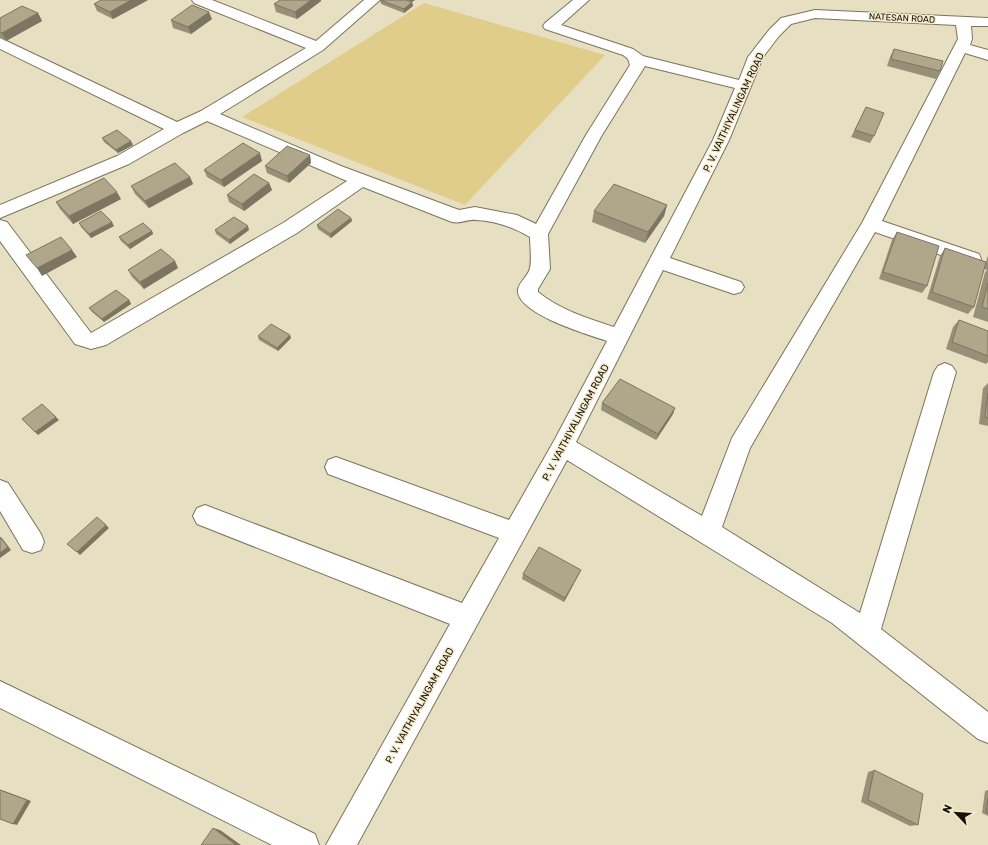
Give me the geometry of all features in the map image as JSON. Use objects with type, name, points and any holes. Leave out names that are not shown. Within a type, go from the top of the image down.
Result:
[{"type":"street","points":[[199,0],[318,47]]},
{"type":"street","points":[[0,212],[123,160],[176,129],[207,116],[318,47],[373,0]]},
{"type":"street","points":[[582,0],[550,26],[628,52],[636,59],[744,86]]},
{"type":"street","name":"NATESAN ROAD","points":[[818,7],[963,21],[988,22]]},
{"type":"street","name":"P. V. VAITHIYALINGAM ROAD","points":[[341,845],[563,446],[721,140],[756,57],[774,33],[786,21],[818,7]]},
{"type":"street","points":[[708,532],[740,445],[871,224],[965,39],[963,21]]},
{"type":"street","points":[[0,43],[176,129]]},
{"type":"street","points":[[961,47],[988,55]]},
{"type":"street","points":[[619,337],[556,313],[528,295],[528,288],[540,269],[539,234],[594,135],[638,65],[636,59]]},
{"type":"street","points":[[207,116],[362,180],[458,217],[475,213],[517,221],[539,234]]},
{"type":"street","points":[[0,228],[82,338],[91,341],[100,339],[290,228],[362,180]]},
{"type":"street","points":[[871,224],[976,260]]},
{"type":"street","points":[[658,261],[734,288]]},
{"type":"street","points":[[867,634],[944,372]]},
{"type":"street","points":[[563,446],[708,532],[840,614],[988,729]]},
{"type":"street","points":[[336,467],[515,533]]},
{"type":"street","points":[[0,490],[32,542]]},
{"type":"street","points":[[206,516],[467,618]]},
{"type":"street","points":[[0,694],[304,845]]},
{"type":"shaded area","points":[[424,3],[605,55],[465,205],[242,117]]},
{"type":"building","points":[[101,0],[131,0],[110,12],[94,4]]},
{"type":"building","points":[[280,0],[311,0],[295,12],[274,4]]},
{"type":"building","points":[[380,0],[406,0],[412,2],[404,9]]},
{"type":"building","points":[[192,5],[209,12],[188,27],[171,20]]},
{"type":"building","points":[[22,6],[38,13],[2,33],[0,32],[0,18]]},
{"type":"building","points":[[894,49],[943,61],[940,71],[891,59]]},
{"type":"building","points":[[866,107],[884,113],[874,136],[855,130]]},
{"type":"building","points":[[117,130],[131,141],[116,150],[102,138]]},
{"type":"building","points":[[243,143],[260,153],[221,180],[204,170]]},
{"type":"building","points":[[287,146],[310,155],[287,176],[265,166]]},
{"type":"building","points":[[175,163],[190,177],[145,201],[131,186]]},
{"type":"building","points":[[254,174],[269,183],[242,204],[227,195]]},
{"type":"building","points":[[104,178],[117,192],[69,216],[56,202]]},
{"type":"building","points":[[614,184],[667,205],[648,232],[594,211]]},
{"type":"building","points":[[338,209],[351,218],[330,234],[317,225]]},
{"type":"building","points":[[101,211],[112,222],[89,234],[79,223]]},
{"type":"building","points":[[234,217],[248,226],[229,240],[215,230]]},
{"type":"building","points":[[143,223],[152,231],[128,245],[119,237]]},
{"type":"building","points":[[897,232],[939,246],[927,286],[883,272]]},
{"type":"building","points":[[61,237],[72,250],[37,268],[26,255]]},
{"type":"building","points":[[945,248],[986,262],[974,307],[932,292]]},
{"type":"building","points":[[161,249],[175,261],[140,282],[128,270]]},
{"type":"building","points":[[988,283],[988,309],[982,307]]},
{"type":"building","points":[[116,290],[129,300],[102,319],[89,308]]},
{"type":"building","points":[[959,320],[988,331],[988,356],[952,342]]},
{"type":"building","points":[[271,324],[290,335],[277,348],[258,336]]},
{"type":"building","points":[[620,379],[675,408],[658,434],[602,403]]},
{"type":"building","points":[[988,393],[988,418],[985,417]]},
{"type":"building","points":[[42,404],[56,417],[35,432],[22,419]]},
{"type":"building","points":[[97,517],[106,525],[77,552],[67,544]]},
{"type":"building","points":[[0,537],[8,547],[0,553]]},
{"type":"building","points":[[539,547],[581,570],[565,598],[523,574]]},
{"type":"building","points":[[874,770],[923,794],[918,825],[868,800]]},
{"type":"building","points":[[0,790],[27,800],[13,824],[0,819]]},
{"type":"building","points":[[988,798],[988,813],[986,812]]},
{"type":"building","points":[[213,828],[236,845],[201,845]]}]
